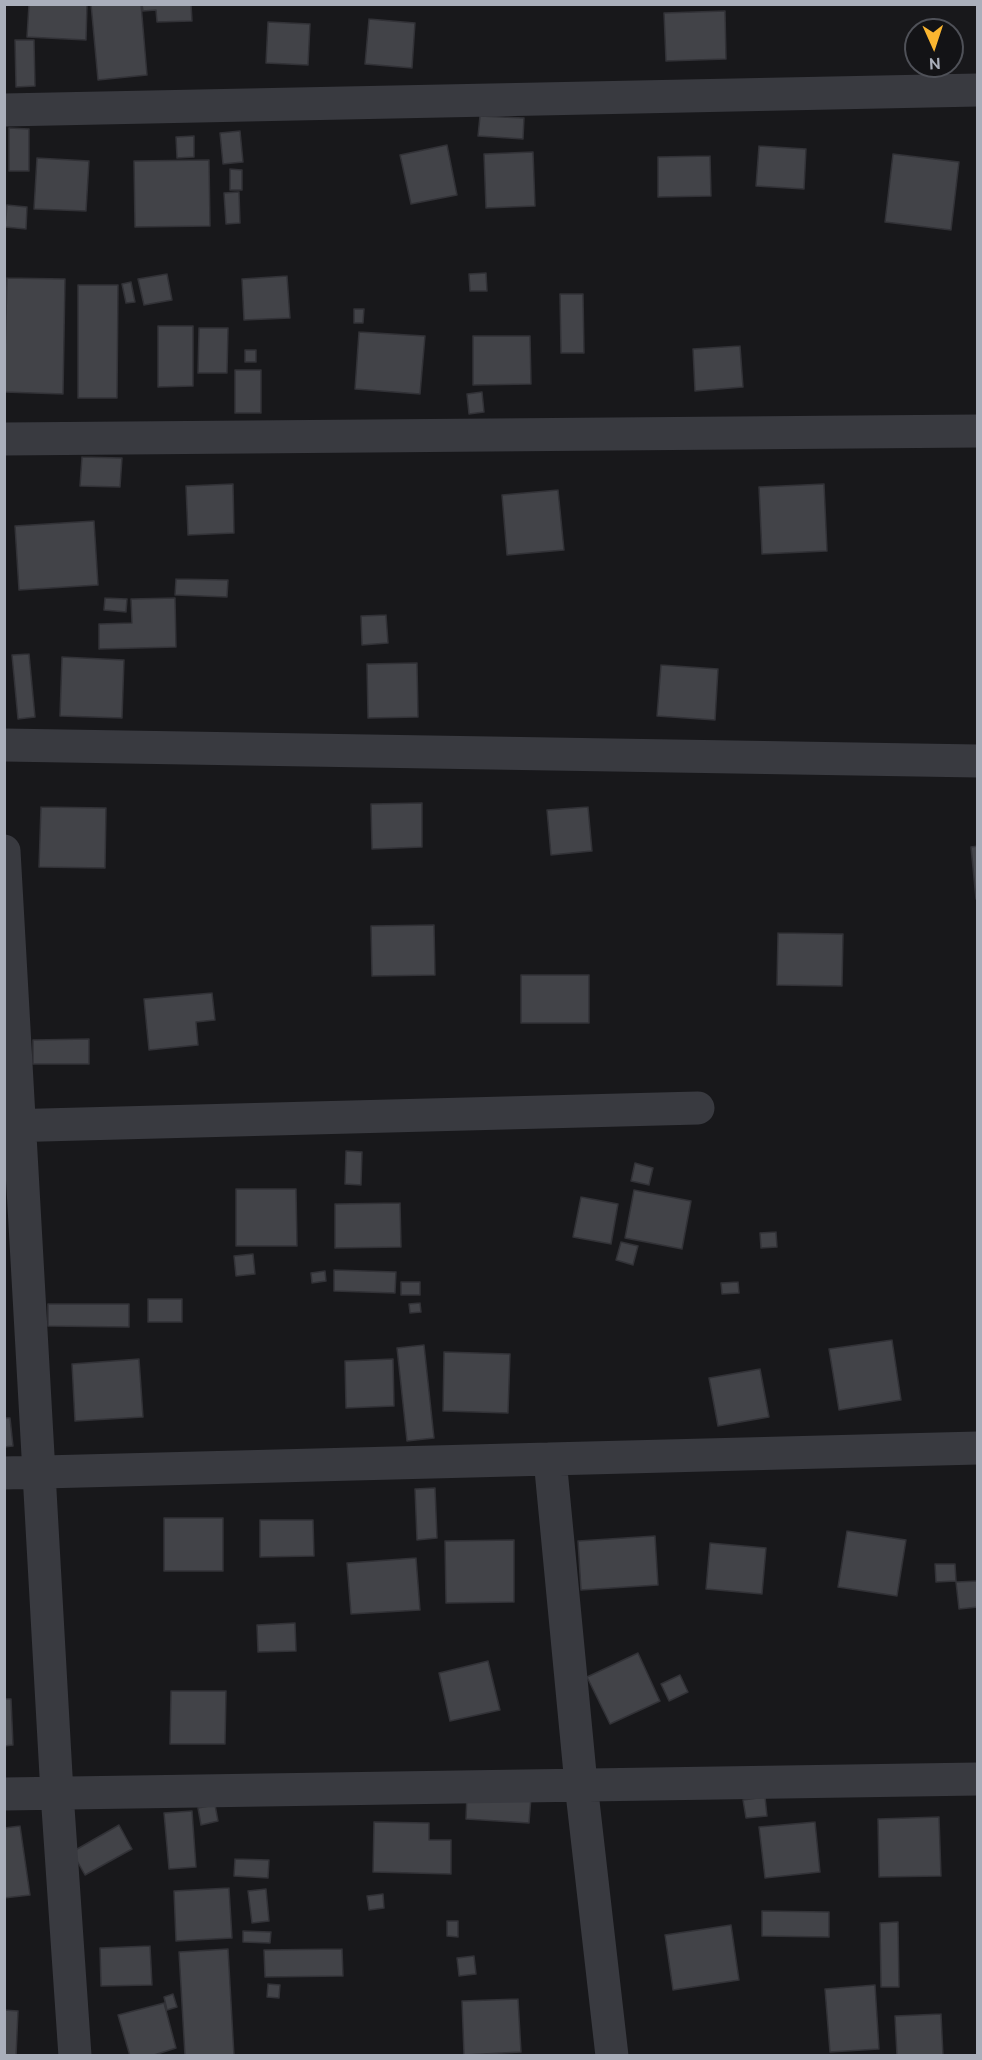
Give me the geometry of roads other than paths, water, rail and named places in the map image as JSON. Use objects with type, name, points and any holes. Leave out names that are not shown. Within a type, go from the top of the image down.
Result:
[{"type":"street","points":[[4,110],[978,90]]},
{"type":"street","points":[[4,439],[978,432]]},
{"type":"street","points":[[4,745],[978,761]]},
{"type":"street","points":[[4,851],[12,1126],[39,1472],[57,1793],[75,2055]]},
{"type":"street","points":[[12,1126],[698,1108]]},
{"type":"street","points":[[4,1473],[978,1448]]},
{"type":"street","points":[[550,1459],[581,1784],[612,2055]]},
{"type":"street","points":[[4,1794],[978,1779]]}]
